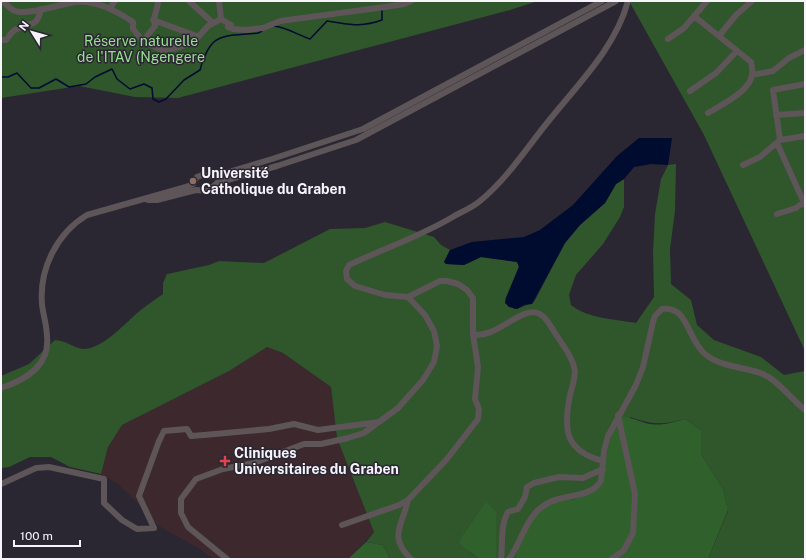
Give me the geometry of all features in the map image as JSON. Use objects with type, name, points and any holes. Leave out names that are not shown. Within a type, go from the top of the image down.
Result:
[{"type":"street","points":[[3,1],[15,12],[41,9],[76,2],[86,2],[110,8],[133,22],[133,29],[143,41],[162,50],[180,48],[193,43],[197,36],[213,23],[221,19]]},
{"type":"street","points":[[110,8],[114,1]]},
{"type":"street","points":[[143,41],[155,26],[153,20],[154,12],[158,8],[158,1]]},
{"type":"street","points":[[189,1],[213,23]]},
{"type":"street","points":[[219,1],[221,19]]},
{"type":"street","points":[[221,19],[231,25],[228,27],[246,30],[264,28],[280,21],[383,8],[404,4],[411,1]]},
{"type":"street","points":[[194,187],[197,177],[202,175],[215,176],[363,130],[602,1]]},
{"type":"street","points":[[1,388],[26,378],[44,360],[48,337],[42,303],[42,293],[50,258],[59,241],[70,227],[87,216],[194,187],[208,191],[217,183],[277,166],[356,140],[616,1]]},
{"type":"street","points":[[342,525],[399,506],[408,500],[447,459],[478,419],[479,409],[475,399],[478,367],[473,334],[473,298],[467,290],[458,284],[448,281],[440,281],[408,297],[385,295],[355,286],[346,279],[346,271],[349,265],[432,230],[479,202],[514,164],[569,94],[597,62],[616,33],[624,16],[628,1]]},
{"type":"street","points":[[668,39],[684,28],[707,1]]},
{"type":"street","points":[[719,36],[747,2]]},
{"type":"street","points":[[1,40],[6,40],[14,30],[34,24],[38,20],[41,9]]},
{"type":"street","points":[[694,16],[751,62],[752,75],[748,84],[737,95],[708,113]]},
{"type":"street","points":[[153,20],[197,36]]},
{"type":"street","points":[[752,75],[773,71],[789,58],[805,50]]},
{"type":"street","points":[[690,90],[716,74],[737,51]]},
{"type":"street","points":[[777,214],[796,208],[804,203],[779,142],[773,90],[805,84]]},
{"type":"street","points":[[776,115],[805,113]]},
{"type":"street","points":[[743,165],[760,157],[779,142],[805,136]]},
{"type":"street","points":[[215,176],[217,183]]},
{"type":"street","points":[[227,559],[188,527],[181,513],[181,499],[188,488],[196,479],[223,469],[254,463],[304,444],[321,444],[364,433],[398,408],[423,380],[434,362],[437,346],[434,331],[425,315],[408,297]]},
{"type":"street","points":[[509,559],[517,546],[526,524],[549,502],[592,490],[601,481],[608,436],[618,415],[636,385],[643,367],[655,316],[662,309],[668,308],[679,312],[692,336],[706,355],[714,360],[748,369],[770,378],[805,410]]},
{"type":"street","points":[[473,334],[491,333],[526,313],[540,314],[546,320],[569,353],[575,372],[569,402],[568,434],[577,449],[589,457],[603,461]]},
{"type":"street","points":[[612,559],[624,550],[633,533],[635,494],[618,415]]},
{"type":"street","points":[[1,484],[12,480],[28,470],[49,467],[104,479],[104,503],[122,520],[137,529],[154,528],[139,496],[159,440],[164,431],[187,429],[191,436],[194,437],[269,429],[294,424],[318,430],[379,422]]},
{"type":"street","points":[[501,559],[503,524],[505,517],[508,512],[518,509],[525,497],[527,487],[534,483],[558,477],[583,478],[602,469]]},
{"type":"street","points":[[408,500],[398,534],[398,542],[411,559]]},
{"type":"shaded area","name":"Cliniques Universitaires du Graben","points":[[267,347],[283,353],[331,387],[337,438],[374,532],[348,559],[213,559],[200,549],[157,525],[147,512],[118,484],[101,474],[108,447],[122,425],[229,371]]},
{"type":"green space","name":"Réserve naturelle de l'ITAV (Ngengere","points":[[1,1],[538,1],[510,10],[178,98],[135,97],[79,86],[1,98]]},
{"type":"green space","points":[[629,1],[805,1],[805,351],[704,135]]},
{"type":"green space","points":[[676,164],[675,211],[670,249],[671,284],[691,300],[697,325],[714,340],[761,357],[784,375],[805,371],[805,559],[708,559],[728,511],[723,489],[701,454],[701,430],[685,419],[664,423],[651,423],[630,417],[612,458],[596,488],[592,492],[582,497],[550,502],[518,542],[515,559],[496,559],[496,511],[486,503],[464,533],[470,552],[479,559],[390,559],[383,545],[366,542],[374,532],[337,438],[331,387],[283,353],[267,347],[229,371],[122,425],[108,447],[101,474],[70,467],[51,457],[30,457],[9,467],[1,468],[1,376],[29,364],[55,340],[85,349],[98,345],[119,330],[139,311],[163,294],[163,283],[167,274],[209,265],[219,261],[264,263],[330,229],[365,228],[385,222],[434,237],[441,245],[450,250],[444,262],[446,264],[464,265],[481,257],[517,262],[519,266],[505,300],[514,309],[517,309],[534,302],[565,243],[580,225],[605,203],[616,184],[624,179],[624,207],[620,217],[603,244],[576,275],[569,295],[571,305],[578,310],[602,318],[636,323],[654,297],[653,252],[655,214],[661,179],[668,165]]},
{"type":"green space","points":[[622,417],[655,424],[685,419],[701,430],[701,454],[723,489],[728,510],[708,559],[515,559],[518,542],[526,524],[550,502],[575,499],[599,487],[612,433]]},
{"type":"green space","points":[[486,502],[496,511],[496,559],[479,559],[459,543],[464,533]]},
{"type":"green space","points":[[366,542],[383,545],[390,559],[348,559]]},
{"type":"water","points":[[639,138],[672,138],[668,165],[651,164],[634,167],[624,179],[616,184],[605,203],[580,225],[565,243],[532,304],[524,305],[517,309],[509,307],[505,303],[519,267],[517,262],[481,257],[464,265],[446,264],[444,262],[450,250],[472,242],[524,237],[540,230],[573,205],[617,156]]},
{"type":"waterway","points":[[274,26],[288,29],[310,39],[327,21],[361,25],[382,20],[382,9]]},
{"type":"waterway","points":[[1,77],[8,77],[17,73],[31,88],[39,88],[56,79],[69,87],[86,84],[95,77],[112,69],[117,79],[130,89],[144,84],[152,88],[153,99],[159,102],[166,99],[184,80],[200,70],[204,57],[214,42],[227,36],[258,33],[262,31]]},
{"type":"place","name":"Université Catholique du Graben","points":[[193,181]]},
{"type":"place","name":"Cliniques Universitaires du Graben","points":[[225,461]]}]
